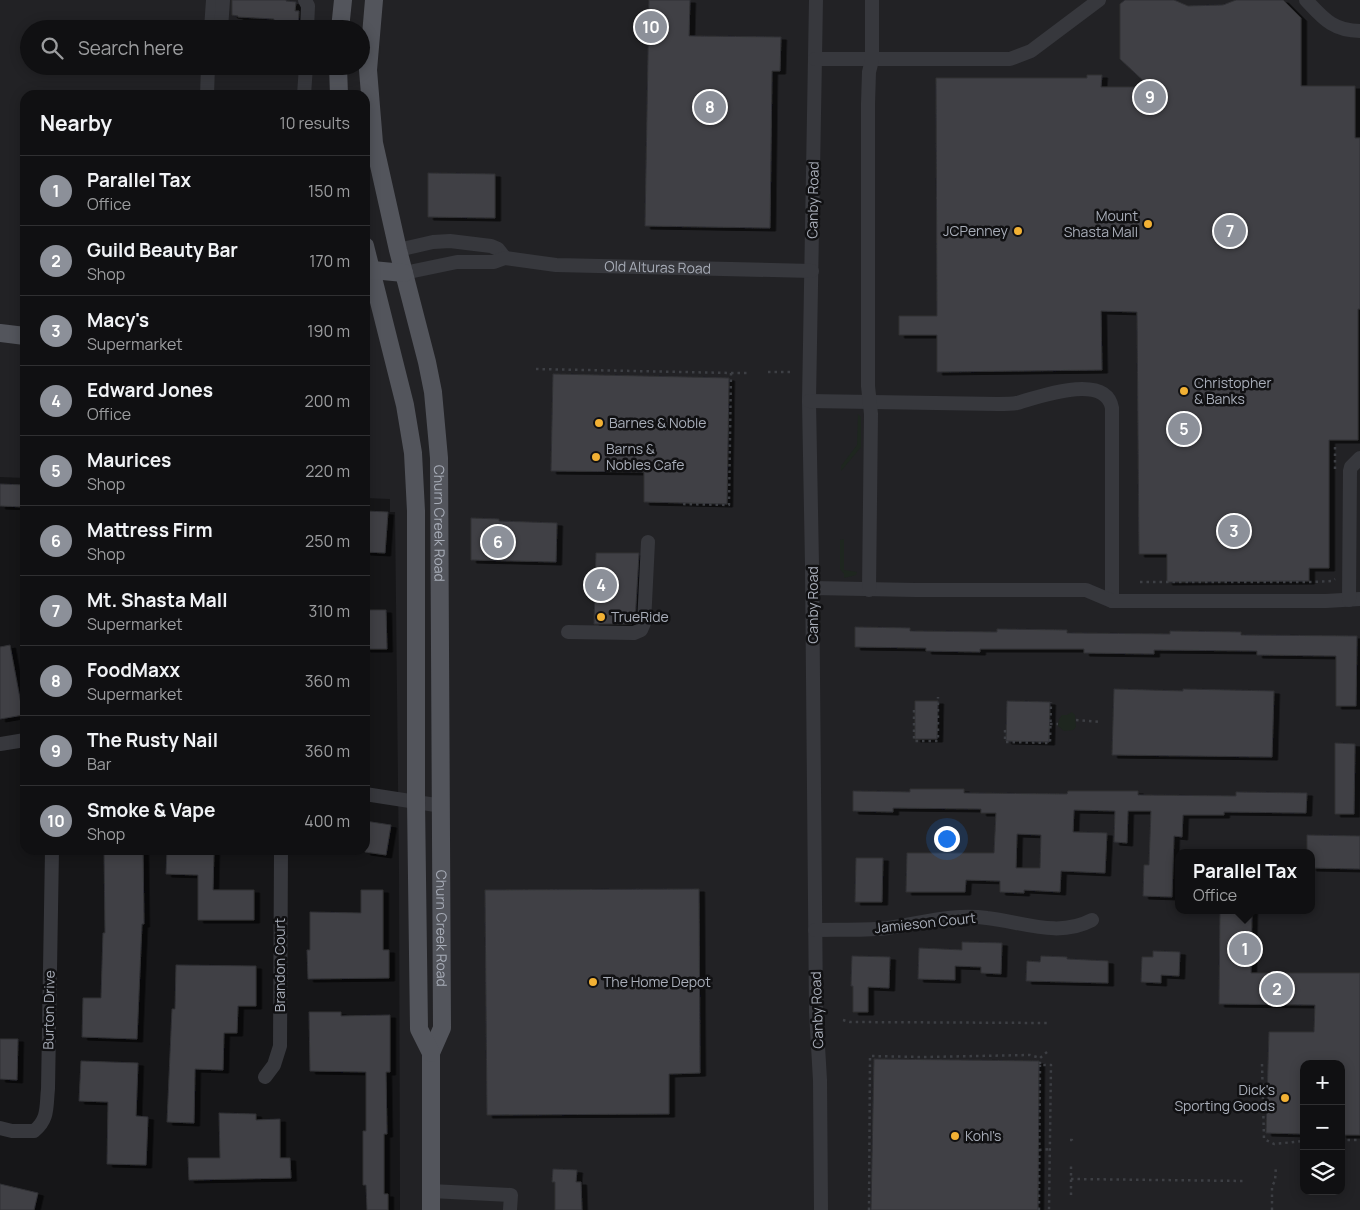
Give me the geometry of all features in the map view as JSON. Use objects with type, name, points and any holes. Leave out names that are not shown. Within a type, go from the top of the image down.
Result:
[{"type":"main road","points":[[341,20],[344,0]]},
{"type":"main road","name":"Churn Creek Road","points":[[370,47],[374,0]]},
{"type":"main road","points":[[338,75],[339,90]]},
{"type":"main road","name":"Churn Creek Road","points":[[368,75],[370,90]]},
{"type":"main road","name":"Churn Creek Road","points":[[370,94],[374,143],[398,250],[430,377],[439,458],[442,1028],[432,1053],[431,1210]]},
{"type":"main road","name":"Old Alturas Road","points":[[370,270],[398,250]]},
{"type":"main road","name":"Old Alturas Road","points":[[370,271],[404,273]]},
{"type":"main road","name":"Churn Creek Road","points":[[370,278],[405,404],[413,453],[416,510],[416,802],[420,1029],[432,1053]]},
{"type":"main road","points":[[0,333],[20,335]]},
{"type":"street","points":[[212,20],[213,0]]},
{"type":"street","points":[[222,20],[223,0]]},
{"type":"street","points":[[305,0],[308,6],[307,20]]},
{"type":"street","name":"Canby Road","points":[[816,0],[809,401],[813,588],[816,1012],[820,1080],[822,1210]]},
{"type":"street","points":[[869,590],[870,402],[868,386],[867,266],[868,104],[869,72],[872,60],[872,0]]},
{"type":"street","points":[[815,59],[1010,59],[1031,51],[1099,0]]},
{"type":"street","points":[[1306,0],[1339,29],[1360,32]]},
{"type":"street","points":[[206,90],[207,75]]},
{"type":"street","points":[[304,90],[305,75]]},
{"type":"street","name":"Old Alturas Road","points":[[398,250],[433,242],[450,241],[491,246],[498,249],[505,258]]},
{"type":"street","name":"Old Alturas Road","points":[[404,273],[457,262],[494,262],[505,258],[556,265],[812,271]]},
{"type":"street","points":[[809,401],[1005,404],[1060,390],[1096,390],[1102,393],[1111,402],[1112,408],[1112,601]]},
{"type":"street","points":[[813,588],[869,590],[1086,590],[1112,601],[1354,600],[1350,471],[1351,467],[1360,458]]},
{"type":"street","points":[[568,632],[634,633],[641,630],[644,623],[648,542]]},
{"type":"street","points":[[0,744],[20,741]]},
{"type":"street","points":[[370,795],[442,806]]},
{"type":"street","name":"Burton Drive","points":[[0,1128],[18,1132],[34,1131],[42,1125],[45,1119],[48,1088],[52,855]]},
{"type":"street","name":"Brandon Court","points":[[266,1077],[274,1065],[280,1046],[281,855]]},
{"type":"street","name":"Jamieson Court","points":[[816,930],[887,928],[954,917],[986,917],[1051,929],[1075,928],[1092,920]]},
{"type":"street","points":[[431,1191],[512,1194],[510,1210]]},
{"type":"path","points":[[536,369],[748,373]]},
{"type":"path","points":[[768,372],[790,372]]},
{"type":"path","points":[[680,504],[729,505],[731,373]]},
{"type":"path","points":[[1140,582],[1312,582],[1332,581],[1335,579]]},
{"type":"path","points":[[914,710],[914,741],[938,741],[938,697]]},
{"type":"path","points":[[1005,730],[1005,742],[1050,743],[1051,702]]},
{"type":"path","points":[[1076,720],[1101,722]]},
{"type":"path","points":[[1050,724],[1058,724]]},
{"type":"path","points":[[844,1020],[850,1022],[1048,1023]]},
{"type":"path","points":[[1039,1210],[1040,1058],[1047,1052]]},
{"type":"path","points":[[869,1210],[870,1056],[1030,1055],[1040,1058]]},
{"type":"path","points":[[1262,1064],[1264,1139],[1274,1144],[1300,1141]]},
{"type":"path","points":[[1040,1065],[1051,1065],[1049,1210]]},
{"type":"path","points":[[1345,1140],[1360,1140]]},
{"type":"path","points":[[1039,1150],[1050,1150]]},
{"type":"path","points":[[1071,1163],[1071,1195]]},
{"type":"path","points":[[1272,1210],[1272,1186],[1275,1181],[1276,1166]]},
{"type":"path","points":[[1071,1179],[1246,1181]]},
{"type":"path","points":[[1269,1181],[1275,1181]]},
{"type":"shaded area","points":[[0,0],[1360,0],[1360,1210],[400,1210],[395,512],[390,512],[390,499],[370,498],[370,90],[20,90],[20,478],[0,477]]},
{"type":"shaded area","points":[[858,414],[861,417],[861,447],[841,471],[841,466],[857,445]]},
{"type":"shaded area","points":[[844,539],[844,570],[857,572],[856,575],[844,578],[844,574],[840,569],[840,540]]},
{"type":"shaded area","points":[[1072,712],[1075,715],[1076,727],[1073,730],[1064,731],[1058,726],[1059,719],[1062,715]]},
{"type":"building","points":[[232,0],[286,0],[296,2],[295,11],[299,11],[298,20],[274,20],[232,15]]},
{"type":"building","points":[[649,0],[690,0],[689,36],[781,37],[780,71],[772,71],[770,228],[645,226]]},
{"type":"building","name":"Mount Shasta Mall","points":[[1125,0],[1174,0],[1188,6],[1223,5],[1236,0],[1283,0],[1301,18],[1301,86],[1355,86],[1355,138],[1360,138],[1358,440],[1329,440],[1329,568],[1309,568],[1309,581],[1167,582],[1167,554],[1139,554],[1137,312],[1101,311],[1102,370],[937,372],[937,335],[899,335],[899,316],[937,316],[936,78],[1087,78],[1087,75],[1102,75],[1101,87],[1150,87],[1120,59],[1120,4]]},
{"type":"building","points":[[428,173],[495,174],[495,218],[428,217]]},
{"type":"building","points":[[553,374],[729,378],[727,504],[644,502],[644,472],[551,471]]},
{"type":"building","points":[[0,484],[20,485],[20,507],[0,506]]},
{"type":"building","points":[[370,511],[388,512],[385,553],[370,552]]},
{"type":"building","points":[[471,518],[557,523],[556,562],[471,560]]},
{"type":"building","points":[[596,553],[639,553],[635,621],[632,624],[594,624]]},
{"type":"building","points":[[370,610],[386,610],[387,649],[370,649]]},
{"type":"building","points":[[855,627],[910,628],[910,631],[997,632],[997,629],[1067,630],[1067,633],[1170,634],[1170,631],[1241,632],[1241,635],[1357,636],[1356,706],[1336,706],[1336,656],[1257,655],[1257,651],[1154,650],[1154,654],[1084,653],[1084,649],[980,649],[980,652],[926,651],[926,648],[855,647]]},
{"type":"building","points":[[10,645],[20,699],[20,716],[0,719],[0,647]]},
{"type":"building","points":[[1114,689],[1274,691],[1272,757],[1112,755]]},
{"type":"building","points":[[915,701],[938,701],[937,739],[915,739]]},
{"type":"building","points":[[1007,701],[1050,702],[1049,742],[1006,741]]},
{"type":"building","points":[[1335,743],[1355,744],[1354,814],[1335,814]]},
{"type":"building","points":[[910,789],[964,789],[964,793],[1067,794],[1068,791],[1138,791],[1138,795],[1236,796],[1236,792],[1307,793],[1306,813],[1224,812],[1224,815],[1183,815],[1182,837],[1174,836],[1172,897],[1143,896],[1144,865],[1149,865],[1151,811],[1128,811],[1127,843],[1114,842],[1115,811],[1074,810],[1073,832],[1107,833],[1105,873],[1061,871],[1060,892],[1024,890],[1024,893],[1000,892],[1000,881],[966,880],[965,892],[906,892],[907,853],[994,853],[996,813],[981,813],[981,809],[893,808],[893,812],[853,811],[853,791],[910,792]],"holes":[[[1017,834],[1041,835],[1040,868],[1016,868]]]},
{"type":"building","points":[[370,822],[391,825],[386,855],[370,853]]},
{"type":"building","points":[[1307,835],[1360,836],[1360,869],[1315,868],[1315,849],[1307,849]]},
{"type":"building","points":[[104,855],[143,855],[144,924],[142,924],[137,1039],[82,1037],[83,998],[101,998],[103,933],[105,933]]},
{"type":"building","points":[[167,855],[214,855],[213,890],[254,890],[254,920],[198,920],[198,875],[166,874]]},
{"type":"building","points":[[856,858],[883,858],[882,902],[855,902]]},
{"type":"building","name":"The Home Depot","points":[[699,889],[700,1073],[669,1074],[669,1114],[487,1115],[485,890]]},
{"type":"building","points":[[361,890],[383,890],[383,950],[389,950],[389,978],[308,979],[307,950],[310,950],[310,912],[361,913]]},
{"type":"building","points":[[1220,914],[1252,914],[1251,973],[1360,973],[1360,1135],[1345,1135],[1345,1060],[1300,1060],[1300,1134],[1266,1133],[1269,1032],[1314,1032],[1315,1005],[1219,1004]]},
{"type":"building","points":[[962,942],[1002,943],[1001,974],[981,973],[981,967],[955,966],[955,980],[918,979],[919,948],[962,950]]},
{"type":"building","points":[[1153,951],[1180,952],[1179,976],[1161,975],[1161,983],[1141,982],[1142,957],[1153,957]]},
{"type":"building","points":[[852,956],[890,957],[889,988],[868,987],[868,1012],[853,1012],[853,986],[851,986]]},
{"type":"building","points":[[1041,956],[1108,961],[1108,983],[1026,981],[1027,961],[1040,962]]},
{"type":"building","points":[[176,965],[256,966],[256,1006],[238,1006],[237,1033],[224,1033],[223,1070],[195,1069],[194,1123],[167,1122],[172,1009],[175,1009]]},
{"type":"building","points":[[309,1012],[341,1012],[341,1016],[390,1015],[390,1072],[386,1072],[387,1134],[384,1134],[384,1194],[388,1194],[388,1210],[367,1210],[366,1185],[363,1185],[363,1131],[366,1131],[366,1072],[310,1071]]},
{"type":"building","points":[[0,1039],[18,1039],[17,1080],[0,1079]]},
{"type":"building","name":"Kohl's","points":[[874,1059],[1039,1061],[1038,1210],[871,1210]]},
{"type":"building","points":[[81,1061],[138,1063],[136,1116],[148,1117],[146,1165],[107,1164],[108,1102],[79,1101]]},
{"type":"building","points":[[219,1113],[256,1114],[256,1120],[280,1119],[280,1158],[290,1158],[291,1178],[189,1180],[188,1158],[220,1158]]},
{"type":"building","points":[[553,1169],[577,1170],[576,1182],[581,1182],[582,1210],[555,1210],[555,1182],[552,1182]]},
{"type":"building","points":[[0,1184],[38,1193],[34,1210],[0,1210]]},
{"type":"place","name":"Smoke & Vape","points":[[651,27]]},
{"type":"place","name":"The Rusty Nail","points":[[1150,97]]},
{"type":"place","name":"FoodMaxx","points":[[710,107]]},
{"type":"place","name":"Mount Shasta Mall","points":[[1148,224]]},
{"type":"place","name":"JCPenney","points":[[1018,231]]},
{"type":"place","name":"Mt. Shasta Mall","points":[[1230,231]]},
{"type":"place","name":"Christopher & Banks","points":[[1184,391]]},
{"type":"place","name":"Barnes & Noble","points":[[599,423]]},
{"type":"place","name":"Maurices","points":[[1184,429]]},
{"type":"place","name":"Barns & Nobles Cafe","points":[[596,457]]},
{"type":"place","name":"Macy's","points":[[1234,531]]},
{"type":"place","name":"Mattress Firm","points":[[498,542]]},
{"type":"place","name":"Edward Jones","points":[[601,585]]},
{"type":"place","name":"TrueRide","points":[[601,617]]},
{"type":"place","name":"Parallel Tax","points":[[1245,949]]},
{"type":"place","name":"The Home Depot","points":[[593,982]]},
{"type":"place","name":"Guild Beauty Bar","points":[[1277,989]]},
{"type":"place","name":"Dick's Sporting Goods","points":[[1285,1098]]},
{"type":"place","name":"Kohl's","points":[[955,1136]]}]
